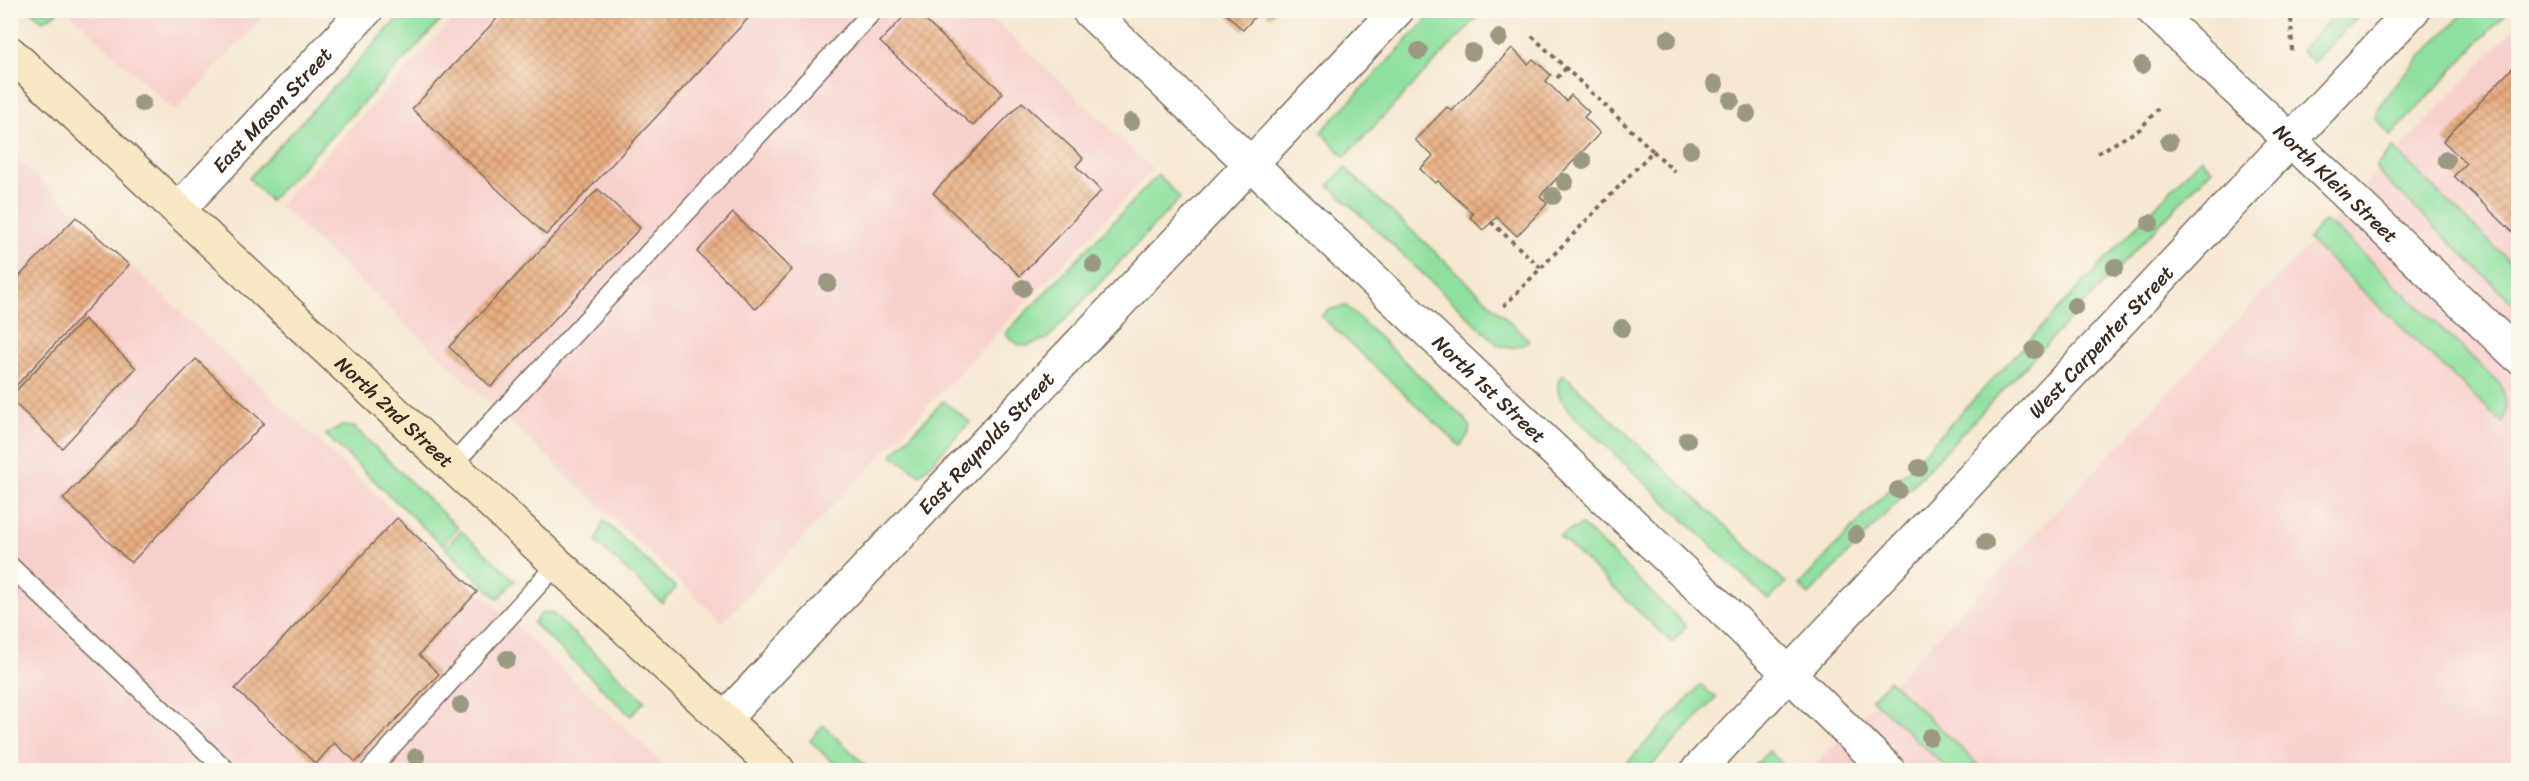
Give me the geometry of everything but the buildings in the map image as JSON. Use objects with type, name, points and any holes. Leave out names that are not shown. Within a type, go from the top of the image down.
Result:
[{"type":"main road","name":"North 2nd Street","points":[[10,53],[453,464],[778,771]]},
{"type":"street","name":"East Mason Street","points":[[179,209],[366,10]]},
{"type":"street","name":"North 1st Street","points":[[1088,10],[1789,674],[1888,771]]},
{"type":"street","name":"East Reynolds Street","points":[[723,720],[1396,10]]},
{"type":"street","name":"North Klein Street","points":[[2153,10],[2518,356]]},
{"type":"street","name":"West Carpenter Street","points":[[1698,771],[2413,10]]},
{"type":"lane","points":[[453,464],[874,10]]},
{"type":"lane","points":[[370,771],[558,563]]},
{"type":"lane","points":[[10,566],[226,771]]},
{"type":"path","points":[[2291,10],[2292,52]]},
{"type":"path","points":[[1532,36],[1675,172]]},
{"type":"path","points":[[1557,78],[1566,68]]},
{"type":"path","points":[[2098,153],[2140,129],[2158,109]]},
{"type":"path","points":[[1501,309],[1653,151]]},
{"type":"path","points":[[1491,222],[1541,268]]},
{"type":"shaded area","points":[[462,10],[985,11],[1153,169],[723,622],[279,205]]},
{"type":"shaded area","points":[[68,11],[269,11],[175,111]]},
{"type":"shaded area","points":[[2518,24],[2518,770],[1811,770],[1907,669]]},
{"type":"shaded area","points":[[10,152],[298,422],[670,770],[11,770]]},
{"type":"green space","points":[[31,11],[56,11],[58,12],[43,21]]},
{"type":"green space","points":[[405,11],[450,11],[270,201],[249,178]]},
{"type":"green space","points":[[1435,11],[1483,11],[1345,157],[1321,132]]},
{"type":"green space","points":[[2338,11],[2363,11],[2313,63],[2301,50]]},
{"type":"green space","points":[[2466,11],[2508,11],[2391,136],[2375,118],[2379,107],[2400,79]]},
{"type":"green space","points":[[2393,148],[2518,269],[2518,308],[2382,176],[2376,166]]},
{"type":"green space","points":[[2201,158],[2212,169],[1809,595],[1799,585]]},
{"type":"green space","points":[[1345,168],[1529,340],[1513,347],[1497,344],[1329,185]]},
{"type":"green space","points":[[1158,175],[1180,198],[1048,338],[1027,346],[1019,345],[1005,334]]},
{"type":"green space","points":[[2324,221],[2338,230],[2499,383],[2506,402],[2503,423],[2308,239]]},
{"type":"green space","points":[[1346,306],[1466,420],[1469,431],[1460,446],[1321,316],[1331,309]]},
{"type":"green space","points":[[1563,374],[1786,583],[1769,600],[1569,411],[1558,393],[1558,383]]},
{"type":"green space","points":[[943,401],[970,422],[920,475],[892,455]]},
{"type":"green space","points":[[342,426],[354,427],[458,528],[442,545],[326,435]]},
{"type":"green space","points":[[604,521],[676,588],[662,603],[596,542]]},
{"type":"green space","points":[[1582,525],[1686,626],[1672,643],[1559,536]]},
{"type":"green space","points":[[461,531],[515,580],[498,599],[445,548]]},
{"type":"green space","points":[[551,612],[645,701],[631,716],[533,623],[542,613]]},
{"type":"green space","points":[[1889,680],[1984,770],[1949,770],[1872,699]]},
{"type":"green space","points":[[1701,685],[1716,698],[1647,770],[1620,770]]},
{"type":"green space","points":[[823,725],[870,770],[841,770],[810,741]]},
{"type":"green space","points":[[1769,751],[1789,770],[1750,770]]}]
